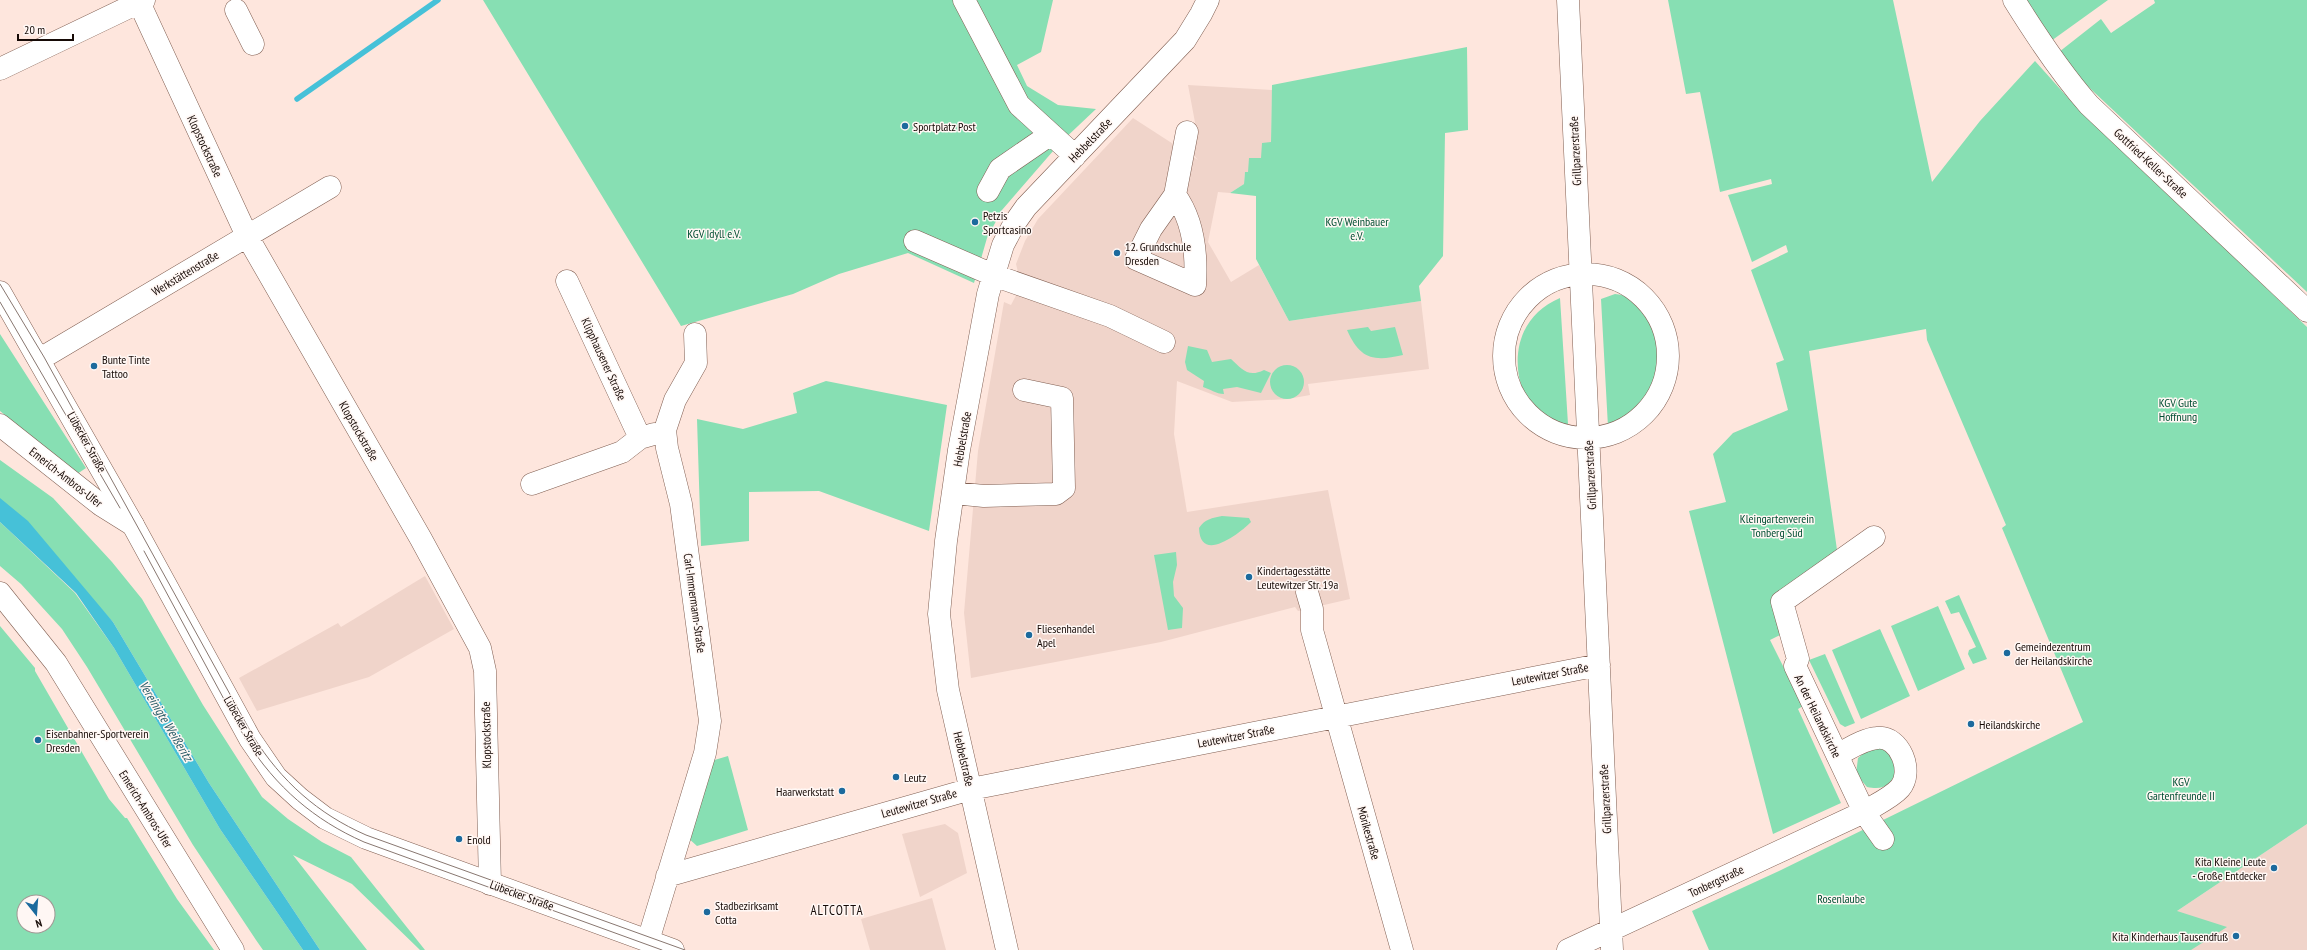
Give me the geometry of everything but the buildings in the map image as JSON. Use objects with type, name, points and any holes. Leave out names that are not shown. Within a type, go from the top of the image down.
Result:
[{"type":"street","points":[[964,0],[1020,105],[1075,156]]},
{"type":"street","name":"Hebbelstraße","points":[[1007,950],[948,690],[939,614],[953,493],[962,434],[993,275],[1003,245],[1014,224],[1026,207],[1185,40],[1202,14],[1208,0]]},
{"type":"street","name":"Grillparzerstraße","points":[[1568,0],[1612,940]]},
{"type":"street","name":"Gottfried-Keller-Straße","points":[[2014,0],[2046,53],[2064,77],[2089,104],[2307,311]]},
{"type":"street","points":[[0,69],[140,1]]},
{"type":"street","name":"Klopstockstraße","points":[[140,1],[247,236],[421,539],[480,648],[485,671],[490,884]]},
{"type":"street","points":[[236,10],[253,44]]},
{"type":"street","points":[[1175,195],[1187,132]]},
{"type":"street","points":[[988,192],[1000,170],[1051,134]]},
{"type":"street","name":"Werkstättenstraße","points":[[40,359],[330,187]]},
{"type":"street","points":[[915,241],[993,275],[1110,316],[1164,342]]},
{"type":"street","points":[[1581,274],[1597,274],[1617,280],[1635,290],[1655,310],[1666,336],[1667,370],[1658,395],[1642,416],[1631,425],[1615,433],[1588,438],[1554,432],[1525,413],[1509,389],[1503,352],[1507,329],[1523,302],[1545,284],[1581,274]]},
{"type":"street","name":"Klipphausener Straße","points":[[567,281],[640,438]]},
{"type":"street","name":"Lübecker Straße","points":[[0,292],[40,359],[133,525],[250,739],[276,777],[300,799],[344,829],[490,884],[673,950]]},
{"type":"street","name":"Carl-Immermann-Straße","points":[[667,876],[705,753],[710,722],[682,512],[667,448],[665,430],[675,400],[696,363],[695,334]]},
{"type":"street","points":[[953,493],[984,496],[1056,494],[1064,488],[1062,398],[1024,390]]},
{"type":"street","name":"Emerich-Ambros-Ufer","points":[[0,425],[101,505],[133,525]]},
{"type":"street","points":[[532,484],[622,452],[640,438],[665,430]]},
{"type":"street","name":"An der Heilandskirche","points":[[1874,537],[1782,602],[1798,660],[1795,666],[1864,812],[1884,839]]},
{"type":"street","points":[[1308,592],[1312,609],[1312,630],[1336,717]]},
{"type":"street","name":"Emerich-Ambros-Ufer","points":[[0,593],[56,663],[233,950]]},
{"type":"street","name":"Leutewitzer Straße","points":[[667,876],[971,789],[1599,665]]},
{"type":"street","name":"Mörikestraße","points":[[1336,717],[1402,950]]},
{"type":"street","name":"Tonbergstraße","points":[[1568,950],[1612,940],[1864,812],[1900,788],[1905,780],[1906,766],[1902,756],[1895,745],[1887,740],[1877,738],[1837,755]]},
{"type":"street","points":[[648,941],[667,876]]},
{"type":"shaded area","points":[[1188,85],[1272,90],[1271,143],[1261,159],[1248,172],[1245,172],[1244,184],[1230,193],[1218,192],[1208,242],[1231,282],[1259,265],[1289,321],[1421,301],[1429,369],[1308,384],[1310,395],[1288,399],[1232,402],[1177,381],[1174,434],[1187,512],[1328,490],[1350,599],[1298,611],[1295,607],[1161,642],[971,678],[964,613],[978,451],[1004,302],[1011,305],[1025,278],[1018,272],[1016,264],[1025,241],[1038,219],[1133,118],[1198,160],[1191,152],[1197,133]]},
{"type":"shaded area","points":[[425,576],[454,629],[369,677],[257,711],[239,678],[338,623],[341,627]]},
{"type":"shaded area","points":[[945,824],[958,833],[967,873],[920,897],[902,834]]},
{"type":"shaded area","name":"Kita Kleine Leute - Große Entdecker","points":[[2307,824],[2307,950],[2191,950],[2177,911]]},
{"type":"shaded area","points":[[932,898],[946,950],[870,950],[861,919]]},
{"type":"green space","name":"KGV Idyll e.V.","points":[[483,0],[1053,0],[1041,52],[1017,65],[1027,86],[1058,105],[1096,109],[1060,143],[1002,210],[987,238],[974,283],[908,253],[839,274],[793,294],[681,326]]},
{"type":"green space","points":[[1668,0],[1893,0],[1932,182],[1980,121],[2035,61],[2070,100],[2307,327],[2307,824],[2177,911],[2227,927],[2191,950],[1709,950],[1692,911],[1779,871],[2083,722],[2002,528],[2006,525],[1927,340],[1926,329],[1809,351],[1837,550],[1776,596],[1784,633],[1770,640],[1803,706],[1798,709],[1841,803],[1773,834],[1689,511],[1726,502],[1713,454],[1733,433],[1788,410],[1776,363],[1784,360],[1751,270],[1788,252],[1786,245],[1752,262],[1728,195],[1772,184],[1771,179],[1720,192],[1700,92],[1686,94]]},
{"type":"green space","points":[[2025,0],[2108,0],[2051,41]]},
{"type":"green space","points":[[2154,0],[2307,0],[2307,292],[2079,78],[2059,52],[2101,19],[2111,33],[2155,3]]},
{"type":"green space","name":"KGV Weinbauer e.V.","points":[[1467,47],[1468,130],[1445,133],[1443,256],[1419,286],[1421,301],[1289,321],[1256,259],[1256,196],[1230,193],[1244,184],[1245,172],[1248,172],[1249,158],[1261,158],[1262,143],[1271,142],[1272,85]]},
{"type":"green space","points":[[1615,294],[1630,298],[1642,306],[1650,317],[1656,331],[1659,346],[1659,362],[1657,377],[1649,397],[1634,414],[1608,427],[1601,299]]},
{"type":"green space","points":[[1560,298],[1568,424],[1566,428],[1544,417],[1530,405],[1522,389],[1518,364],[1518,352],[1521,340],[1531,320],[1539,311]]},
{"type":"green space","points":[[1368,327],[1371,331],[1395,327],[1403,355],[1376,358],[1363,352],[1357,347],[1347,330]]},
{"type":"green space","points":[[0,334],[86,468],[77,474],[0,411]]},
{"type":"green space","points":[[1188,346],[1207,350],[1212,362],[1231,359],[1249,373],[1264,370],[1271,373],[1261,393],[1237,387],[1223,389],[1224,394],[1218,393],[1203,387],[1204,381],[1187,370],[1185,362]]},
{"type":"green space","points":[[1284,365],[1290,365],[1299,370],[1303,376],[1303,388],[1299,394],[1290,399],[1284,399],[1275,394],[1270,385],[1270,379],[1275,370]]},
{"type":"green space","points":[[826,381],[947,405],[929,531],[819,491],[749,492],[749,541],[701,546],[697,419],[743,429],[797,413],[793,393]]},
{"type":"green space","points":[[0,460],[53,498],[112,562],[142,599],[203,705],[262,797],[288,819],[322,842],[351,857],[425,950],[420,950],[352,884],[293,855],[367,950],[320,950],[209,783],[113,622],[0,499]]},
{"type":"green space","points":[[1222,516],[1249,518],[1251,522],[1230,539],[1213,545],[1206,544],[1201,539],[1199,528],[1206,521]]},
{"type":"green space","points":[[0,522],[75,593],[114,648],[220,829],[303,950],[263,950],[193,845],[87,667],[62,629],[21,584],[0,566]]},
{"type":"green space","points":[[1176,552],[1177,565],[1173,582],[1174,596],[1183,608],[1182,628],[1168,630],[1154,555]]},
{"type":"green space","points":[[1959,595],[1987,659],[1973,664],[1968,654],[1969,650],[1976,647],[1959,612],[1951,614],[1945,601]]},
{"type":"green space","points":[[1938,606],[1965,669],[1918,691],[1891,626]]},
{"type":"green space","name":"Eisenbahner-Sportverein Dresden","points":[[0,626],[35,668],[35,671],[109,799],[125,818],[127,818],[177,899],[214,950],[0,950]]},
{"type":"green space","points":[[1880,629],[1910,696],[1861,719],[1832,650]]},
{"type":"green space","points":[[1825,654],[1855,723],[1845,727],[1840,724],[1809,660]]},
{"type":"green space","points":[[1870,748],[1886,749],[1898,769],[1893,779],[1883,787],[1867,787],[1856,774],[1858,758]]},
{"type":"green space","points":[[728,756],[748,830],[697,846],[687,837],[711,761]]},
{"type":"water","name":"Vereinigte Weißeritz","points":[[0,498],[28,521],[113,622],[209,783],[320,950],[303,950],[220,829],[114,648],[76,593],[0,522]]},
{"type":"waterway","points":[[297,99],[438,0]]},
{"type":"tram line","points":[[0,284],[44,357],[253,736],[288,782],[332,817],[366,835],[685,950]]},
{"type":"tram line","points":[[0,302],[120,508]]},
{"type":"tram line","points":[[144,551],[246,740],[270,773],[283,787],[313,812],[329,823],[364,842],[662,950]]},
{"type":"place","name":"Sportplatz Post","points":[[905,126]]},
{"type":"place","name":"Petzis Sportcasino","points":[[975,222]]},
{"type":"place","name":"12. Grundschule Dresden","points":[[1117,253]]},
{"type":"place","name":"Bunte Tinte Tattoo","points":[[94,366]]},
{"type":"place","name":"Kindertagesstätte Leutewitzer Str. 19a","points":[[1249,577]]},
{"type":"place","name":"Fliesenhandel Apel","points":[[1029,635]]},
{"type":"place","name":"Gemeindezentrum der Heilandskirche","points":[[2007,653]]},
{"type":"place","name":"Heilandskirche","points":[[1971,724]]},
{"type":"place","name":"Eisenbahner-Sportverein Dresden","points":[[38,740]]},
{"type":"place","name":"Leutz","points":[[896,777]]},
{"type":"place","name":"Haarwerkstatt","points":[[842,791]]},
{"type":"place","name":"Enold","points":[[459,839]]},
{"type":"place","name":"Kita Kleine Leute - Große Entdecker","points":[[2274,868]]},
{"type":"place","name":"Stadbezirksamt Cotta","points":[[707,912]]},
{"type":"place","name":"Kita Kinderhaus Tausendfuß","points":[[2236,936]]},
{"type":"district","name":"ALTCOTTA","points":[[837,910]]},
{"type":"park label","name":"KGV Gute Hoffnung","points":[[2178,409]]},
{"type":"park label","name":"Kleingartenverein Tonberg Süd","points":[[1777,525]]},
{"type":"park label","name":"KGV Gartenfreunde II","points":[[2181,788]]},
{"type":"park label","name":"Rosenlaube","points":[[1841,898]]}]
